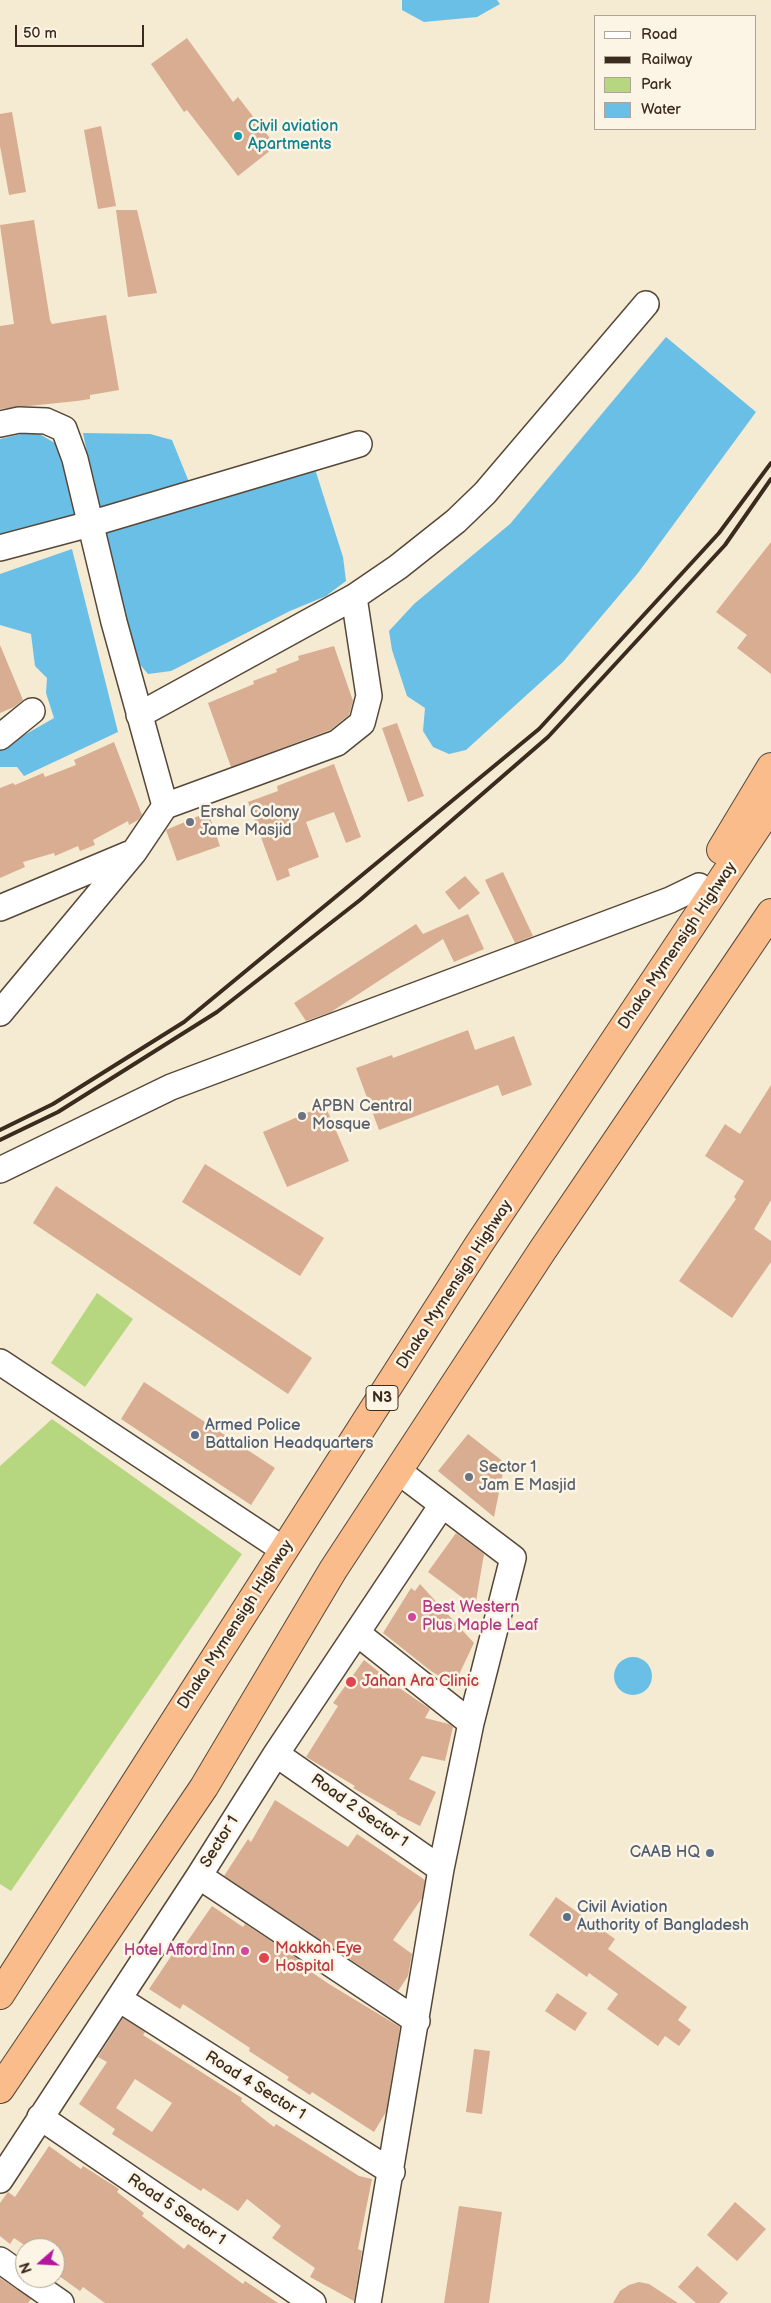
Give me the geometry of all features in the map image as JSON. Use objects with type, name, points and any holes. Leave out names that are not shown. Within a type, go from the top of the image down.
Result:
[{"type":"highway","points":[[678,946],[699,886],[771,767]]},
{"type":"highway","name":"Dhaka Mymensigh Highway","points":[[0,1995],[479,1244],[771,806]]},
{"type":"highway","points":[[0,2088],[204,1787],[333,1570],[542,1251],[771,913]]},
{"type":"street","points":[[139,715],[354,597],[398,567],[456,521],[485,493],[646,304]]},
{"type":"street","points":[[0,424],[19,420],[46,421],[64,429],[75,459],[139,715],[165,806]]},
{"type":"street","points":[[0,548],[90,524],[359,444]]},
{"type":"street","points":[[0,1012],[134,852],[165,806],[337,743],[362,723],[369,696],[354,597]]},
{"type":"street","points":[[0,737],[32,711]]},
{"type":"street","points":[[0,908],[134,852]]},
{"type":"street","points":[[0,1170],[171,1087],[670,900],[699,886]]},
{"type":"street","points":[[0,1362],[284,1550]]},
{"type":"street","points":[[368,2303],[392,2172],[442,1869],[471,1723],[513,1558],[398,1471]]},
{"type":"street","name":"Sector 1","points":[[0,2180],[199,1876],[276,1754],[442,1505]]},
{"type":"street","points":[[357,1633],[471,1723]]},
{"type":"street","name":"Road 2 Sector 1","points":[[276,1754],[442,1869]]},
{"type":"street","points":[[199,1876],[417,2021]]},
{"type":"street","name":"Road 4 Sector 1","points":[[119,1999],[392,2172]]},
{"type":"street","name":"Road 5 Sector 1","points":[[40,2117],[313,2303]]},
{"type":"street","points":[[0,2260],[15,2271]]},
{"type":"street","points":[[39,2288],[61,2303]]},
{"type":"green space","points":[[97,1293],[133,1319],[85,1387],[51,1363]]},
{"type":"green space","points":[[52,1419],[242,1554],[11,1891],[0,1884],[0,1466]]},
{"type":"water","points":[[402,0],[497,0],[500,4],[477,17],[424,22],[402,10]]},
{"type":"water","points":[[666,337],[756,412],[638,573],[563,662],[466,750],[449,754],[433,747],[423,731],[425,708],[407,696],[392,650],[389,631],[414,604],[510,524]]},
{"type":"water","points":[[34,431],[55,443],[65,472],[75,517],[0,542],[0,439]]},
{"type":"water","points":[[83,433],[150,434],[172,440],[191,487],[99,514]]},
{"type":"water","points":[[314,466],[343,557],[346,581],[326,596],[290,611],[171,671],[148,674],[137,661],[104,527]]},
{"type":"water","points":[[72,549],[118,732],[24,776],[17,767],[0,767],[0,749],[54,718],[46,693],[47,678],[35,666],[31,634],[0,625],[0,574]]},
{"type":"water","points":[[633,1657],[647,1662],[652,1676],[647,1690],[633,1695],[619,1690],[614,1676],[619,1662]]},
{"type":"building","points":[[187,38],[233,102],[238,97],[276,146],[238,176],[187,110],[184,112],[151,64]]},
{"type":"building","points":[[12,112],[26,192],[9,195],[0,146],[0,114]]},
{"type":"building","points":[[101,126],[116,206],[98,209],[84,130]]},
{"type":"building","points":[[116,210],[137,210],[157,293],[128,297]]},
{"type":"building","points":[[34,220],[52,324],[106,315],[119,390],[90,395],[90,399],[0,409],[0,326],[14,324],[0,225]]},
{"type":"building","points":[[771,542],[771,674],[737,648],[747,635],[716,612]]},
{"type":"building","points":[[0,645],[23,700],[14,707],[0,713]]},
{"type":"building","points":[[334,646],[353,701],[349,715],[330,730],[231,767],[208,703],[254,684],[253,681],[277,672],[276,669],[299,660],[298,656]]},
{"type":"building","points":[[397,723],[424,796],[408,802],[382,728]]},
{"type":"building","points":[[114,742],[142,815],[138,820],[129,825],[128,821],[93,840],[95,845],[80,851],[78,846],[55,856],[54,853],[23,862],[25,867],[0,878],[0,788],[13,783],[15,785],[43,773],[45,777],[76,765],[74,760]]},
{"type":"building","points":[[334,764],[361,837],[346,843],[334,812],[306,822],[319,857],[288,869],[290,876],[277,881],[248,802],[278,791],[277,786]]},
{"type":"building","points":[[208,812],[220,846],[177,861],[166,830]]},
{"type":"building","points":[[503,872],[533,936],[515,943],[485,880]]},
{"type":"building","points":[[465,876],[480,893],[459,910],[445,892]]},
{"type":"building","points":[[468,914],[484,949],[454,962],[443,939],[331,1012],[306,1021],[294,1003],[416,924],[423,934]]},
{"type":"building","points":[[468,1030],[475,1050],[514,1036],[532,1085],[502,1096],[498,1085],[379,1130],[356,1068],[392,1055],[393,1058]]},
{"type":"building","points":[[771,1085],[771,1200],[754,1229],[771,1241],[771,1262],[732,1318],[679,1281],[736,1199],[734,1197],[744,1181],[705,1156],[725,1124],[740,1134]]},
{"type":"building","points":[[325,1105],[349,1161],[287,1187],[263,1132]]},
{"type":"building","points":[[205,1164],[324,1238],[300,1276],[182,1202]]},
{"type":"building","points":[[56,1186],[312,1358],[288,1394],[33,1223]]},
{"type":"building","points":[[144,1382],[275,1468],[251,1505],[121,1419]]},
{"type":"building","points":[[468,1434],[505,1463],[494,1517],[438,1471]]},
{"type":"building","points":[[456,1533],[484,1554],[475,1607],[428,1572]]},
{"type":"building","points":[[420,1584],[474,1643],[454,1685],[431,1671],[383,1633],[411,1588],[415,1591]]},
{"type":"building","points":[[364,1660],[430,1709],[425,1718],[449,1724],[453,1727],[445,1761],[422,1756],[409,1779],[436,1792],[420,1826],[353,1788],[355,1786],[306,1757],[338,1706],[333,1703]]},
{"type":"building","points":[[275,1800],[348,1847],[357,1834],[425,1880],[422,1898],[393,1940],[412,1954],[408,1976],[398,1991],[224,1876],[248,1839],[251,1842]]},
{"type":"building","points":[[556,1897],[615,1939],[608,1949],[687,2007],[678,2020],[691,2030],[679,2046],[665,2036],[658,2046],[607,2009],[618,1994],[589,1973],[587,1977],[529,1935]]},
{"type":"building","points":[[212,1906],[243,1927],[245,1924],[309,1966],[307,1969],[329,1984],[400,2027],[386,2112],[374,2132],[312,2092],[310,2095],[287,2080],[289,2077],[249,2051],[250,2048],[183,2004],[180,2009],[149,1989],[178,1946],[182,1949]]},
{"type":"building","points":[[557,1993],[587,2013],[575,2031],[545,2011]]},
{"type":"building","points":[[123,2018],[145,2032],[143,2035],[242,2098],[241,2101],[274,2127],[276,2124],[359,2176],[372,2179],[358,2249],[362,2251],[354,2301],[310,2277],[315,2268],[272,2238],[281,2226],[247,2199],[238,2211],[203,2188],[201,2191],[112,2134],[115,2129],[79,2104],[107,2062],[98,2057]],"holes":[[[135,2079],[172,2103],[152,2132],[116,2108]]]},
{"type":"building","points":[[474,2049],[490,2051],[482,2114],[466,2112]]},
{"type":"building","points":[[49,2146],[81,2169],[83,2166],[119,2189],[117,2192],[144,2213],[142,2216],[184,2249],[188,2244],[243,2284],[245,2281],[278,2303],[105,2303],[83,2287],[80,2291],[65,2280],[65,2238],[14,2238],[10,2244],[0,2236],[0,2203],[8,2192],[15,2197]]},
{"type":"building","points":[[735,2202],[766,2229],[737,2261],[707,2235]]},
{"type":"building","points":[[459,2206],[502,2212],[489,2303],[444,2303]]},
{"type":"building","points":[[697,2266],[728,2293],[719,2303],[696,2303],[678,2287]]},
{"type":"building","points":[[0,2278],[31,2299],[28,2303],[0,2303]]},
{"type":"building","points":[[639,2282],[649,2284],[678,2303],[613,2303],[620,2291],[629,2285]]},
{"type":"railway","points":[[0,1130],[53,1104],[184,1022],[539,729],[719,533],[771,463]]},
{"type":"railway","points":[[0,1140],[58,1112],[217,1012],[360,900],[548,737],[725,545],[771,479]]},
{"type":"place","name":"Civil aviation Apartments","points":[[238,136]]},
{"type":"place","name":"Ershal Colony Jame Masjid","points":[[190,822]]},
{"type":"place","name":"APBN Central Mosque","points":[[302,1116]]},
{"type":"place","name":"Armed Police Battalion Headquarters","points":[[195,1435]]},
{"type":"place","name":"Sector 1 Jam E Masjid","points":[[469,1477]]},
{"type":"place","name":"Best Western Plus Maple Leaf","points":[[412,1617]]},
{"type":"place","name":"Jahan Ara Clinic","points":[[351,1682]]},
{"type":"place","name":"CAAB HQ","points":[[710,1853]]},
{"type":"place","name":"Civil Aviation Authority of Bangladesh","points":[[567,1917]]},
{"type":"place","name":"Hotel Afford Inn","points":[[245,1951]]},
{"type":"place","name":"Makkah Eye Hospital","points":[[264,1958]]}]
